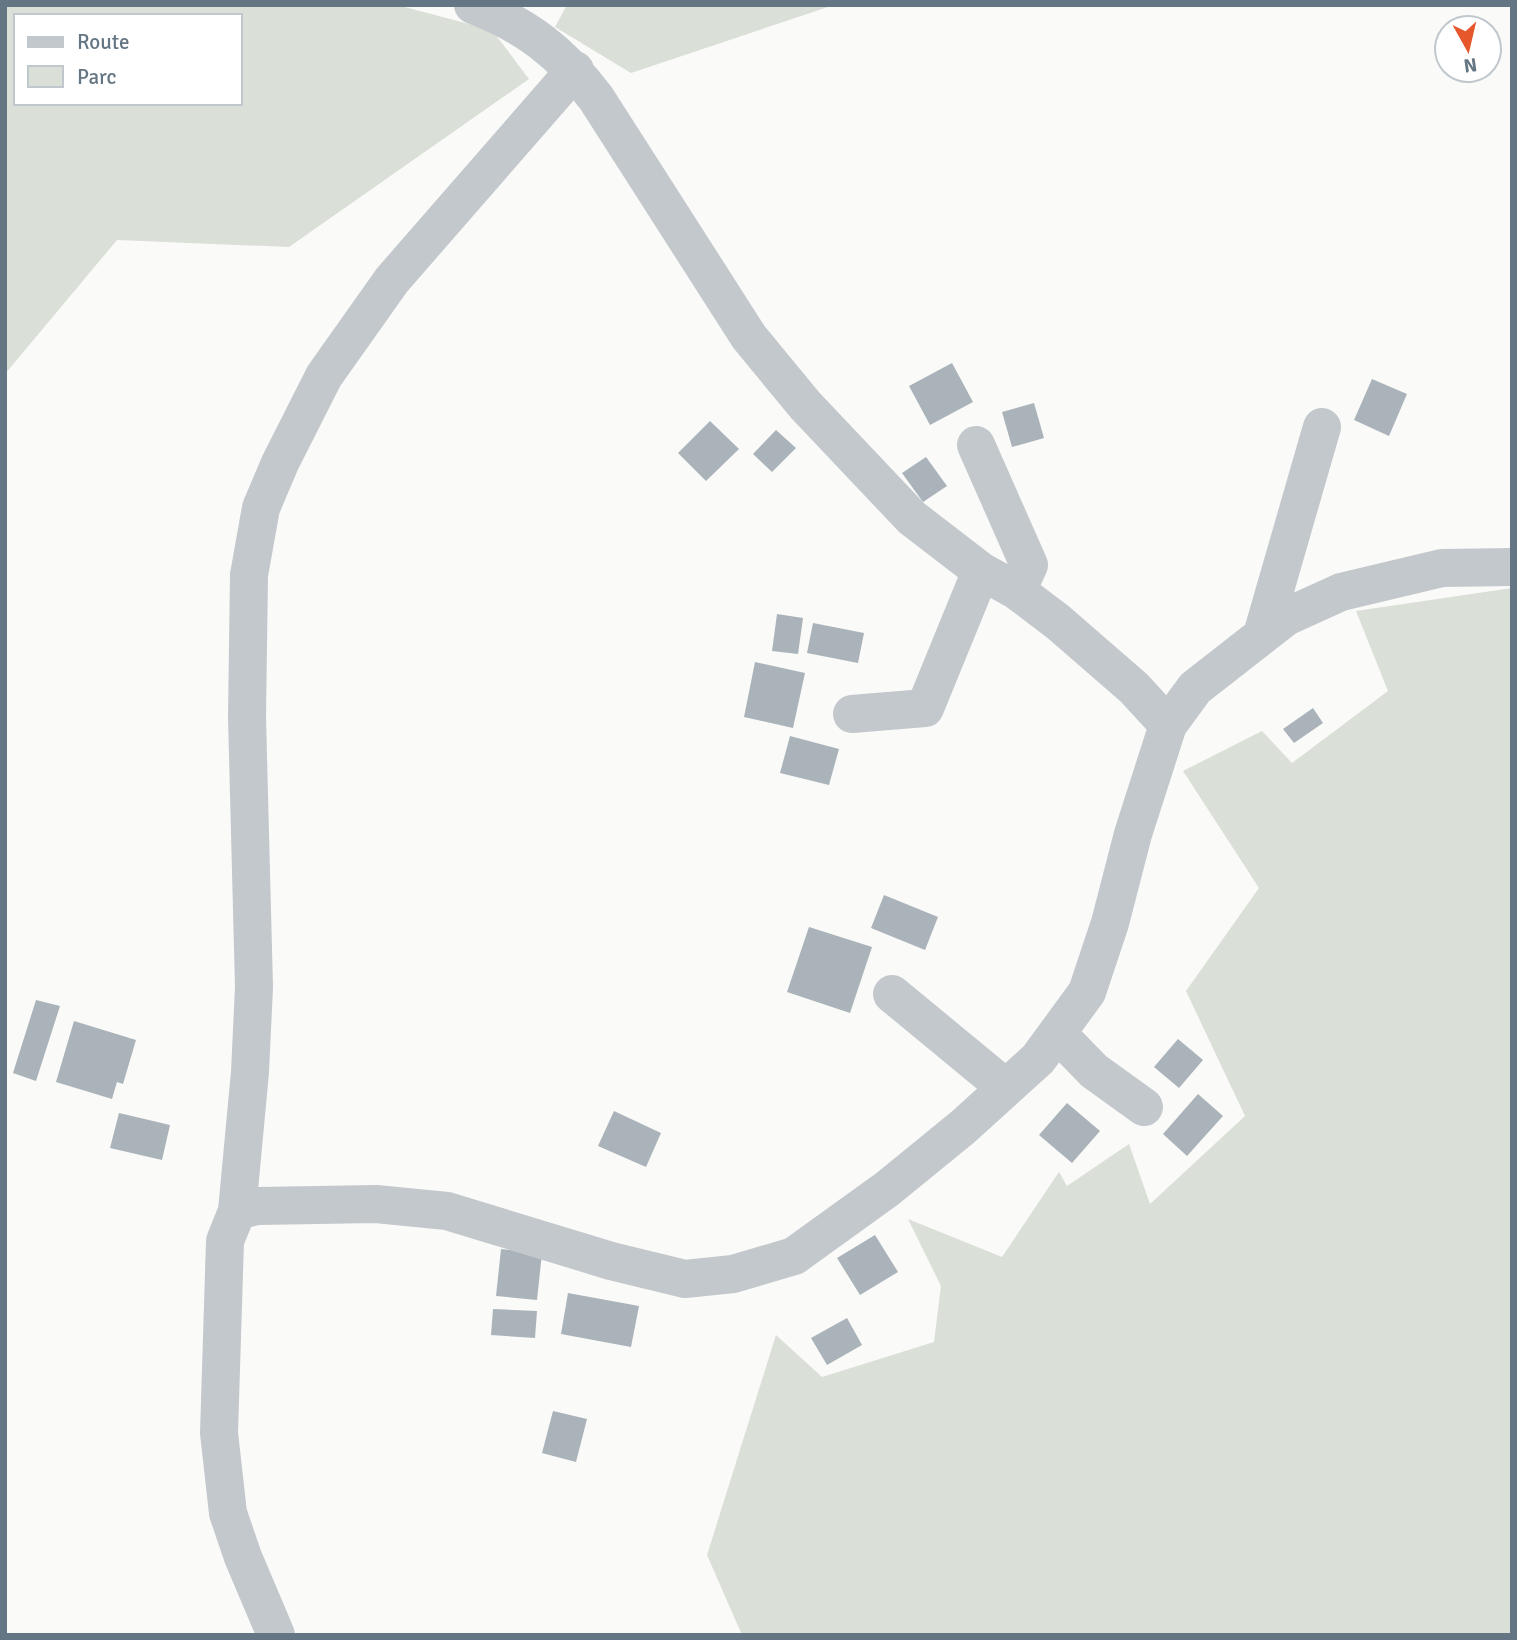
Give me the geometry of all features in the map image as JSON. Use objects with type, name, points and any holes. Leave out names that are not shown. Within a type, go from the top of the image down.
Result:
[{"type":"street","points":[[473,5],[532,33],[575,70],[596,98],[757,347],[805,405],[912,518],[981,571],[1017,592],[1058,622],[1134,688],[1168,725]]},
{"type":"street","points":[[276,1635],[243,1557],[228,1513],[219,1433],[225,1241],[237,1211],[250,1072],[254,987],[247,717],[248,575],[261,508],[280,463],[324,376],[385,290],[575,70]]},
{"type":"street","points":[[1262,635],[1322,427]]},
{"type":"street","points":[[976,445],[1029,565],[1017,592]]},
{"type":"street","points":[[237,1211],[257,1206],[376,1204],[447,1211],[611,1262],[685,1279],[733,1274],[794,1256],[887,1189],[963,1127],[1038,1059],[1087,992],[1168,725],[1195,688],[1286,617],[1341,592],[1442,568],[1512,567]]},
{"type":"street","points":[[852,714],[925,708],[981,571]]},
{"type":"street","points":[[1134,688],[1195,688]]},
{"type":"street","points":[[892,994],[1006,1088]]},
{"type":"street","points":[[1057,1033],[1094,1071],[1144,1107]]},
{"type":"green space","points":[[5,5],[397,5],[492,30],[529,79],[289,247],[117,240],[5,374]]},
{"type":"green space","points":[[567,5],[834,5],[631,73],[555,27]]},
{"type":"green space","points":[[1512,588],[1512,1635],[742,1635],[707,1555],[776,1335],[822,1377],[934,1342],[941,1286],[908,1219],[1002,1257],[1059,1172],[1067,1186],[1129,1144],[1150,1204],[1245,1116],[1186,991],[1259,888],[1183,771],[1262,731],[1292,763],[1388,691],[1356,611]]},
{"type":"building","points":[[952,363],[973,402],[930,425],[909,386]]},
{"type":"building","points":[[1372,379],[1407,394],[1389,436],[1354,420]]},
{"type":"building","points":[[1034,403],[1044,438],[1012,447],[1002,412]]},
{"type":"building","points":[[710,421],[739,449],[706,481],[678,453]]},
{"type":"building","points":[[776,430],[796,448],[772,472],[753,454]]},
{"type":"building","points":[[926,457],[947,486],[923,502],[902,473]]},
{"type":"building","points":[[777,614],[803,618],[798,654],[772,651]]},
{"type":"building","points":[[813,623],[864,633],[858,663],[807,653]]},
{"type":"building","points":[[755,662],[805,673],[793,728],[744,717]]},
{"type":"building","points":[[1313,708],[1323,723],[1294,743],[1283,729]]},
{"type":"building","points":[[790,736],[839,749],[829,785],[780,773]]},
{"type":"building","points":[[884,895],[938,917],[925,950],[871,928]]},
{"type":"building","points":[[809,927],[872,947],[850,1013],[787,992]]},
{"type":"building","points":[[36,1000],[60,1006],[36,1081],[13,1073]]},
{"type":"building","points":[[74,1021],[136,1040],[123,1084],[117,1082],[112,1099],[56,1082]]},
{"type":"building","points":[[1178,1039],[1203,1060],[1179,1088],[1154,1067]]},
{"type":"building","points":[[1198,1094],[1223,1116],[1187,1156],[1163,1134]]},
{"type":"building","points":[[1067,1103],[1100,1131],[1072,1163],[1039,1135]]},
{"type":"building","points":[[614,1111],[661,1133],[646,1167],[598,1146]]},
{"type":"building","points":[[119,1113],[170,1125],[162,1160],[110,1148]]},
{"type":"building","points":[[875,1235],[898,1272],[860,1295],[837,1258]]},
{"type":"building","points":[[501,1249],[542,1253],[537,1300],[496,1296]]},
{"type":"building","points":[[568,1293],[639,1306],[631,1347],[561,1334]]},
{"type":"building","points":[[493,1309],[537,1311],[535,1338],[491,1335]]},
{"type":"building","points":[[847,1318],[862,1345],[827,1365],[811,1338]]},
{"type":"building","points":[[553,1411],[587,1419],[576,1462],[542,1453]]}]
